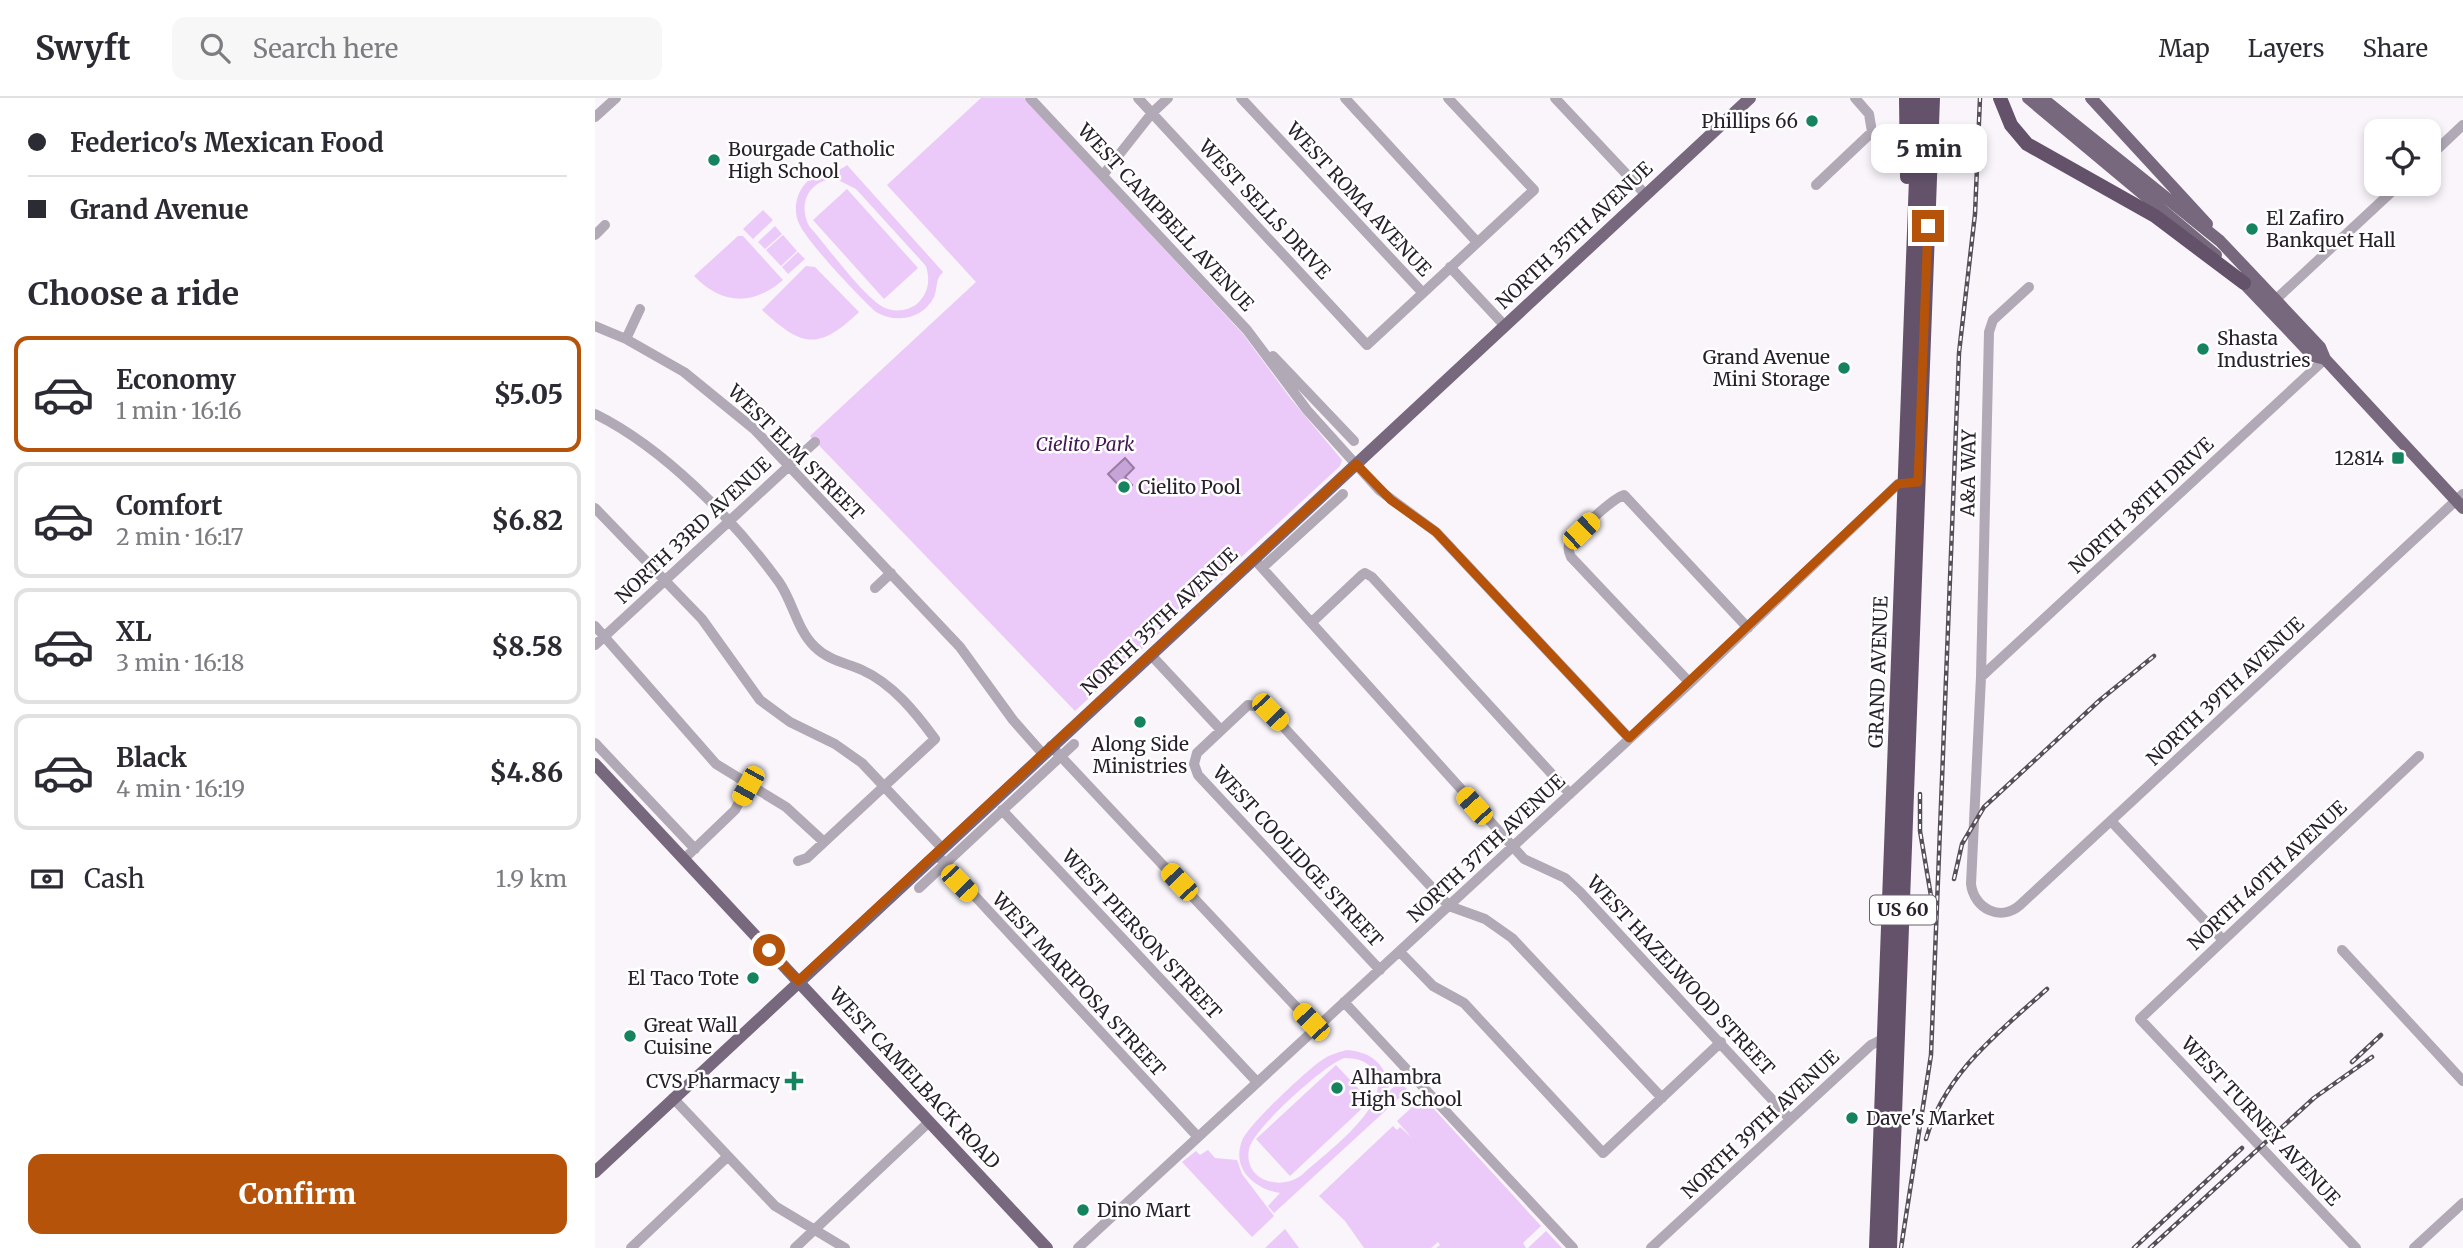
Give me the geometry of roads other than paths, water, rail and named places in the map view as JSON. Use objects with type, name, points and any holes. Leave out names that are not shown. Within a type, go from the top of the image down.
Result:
[{"type":"highway","points":[[1906,98],[1908,195],[1914,232]]},
{"type":"highway","name":"GRAND AVENUE","points":[[1890,1248],[1891,1037],[1911,482],[1912,276],[1919,98]]},
{"type":"highway","name":"GRAND AVENUE","points":[[1911,482],[1926,286],[1933,98]]},
{"type":"highway","points":[[2000,98],[2011,125],[2027,144],[2155,216],[2244,284]]},
{"type":"highway","points":[[1912,276],[1926,286]]},
{"type":"highway","name":"GRAND AVENUE","points":[[1877,1248],[1891,1037]]},
{"type":"main road","name":"NORTH 35TH AVENUE","points":[[595,1172],[798,981],[941,855],[1052,752],[1151,655],[1258,563],[1356,464],[1750,98]]},
{"type":"main road","points":[[2028,98],[2206,246],[2244,284],[2320,347],[2325,359],[2461,501]]},
{"type":"main road","points":[[2042,98],[2220,241]]},
{"type":"main road","points":[[2094,99],[2220,241],[2271,304]]},
{"type":"main road","name":"WEST CAMELBACK ROAD","points":[[595,764],[1047,1248]]},
{"type":"street","points":[[595,117],[616,98]]},
{"type":"street","name":"WEST CAMPBELL AVENUE","points":[[1030,98],[1354,442]]},
{"type":"street","name":"WEST SELLS DRIVE","points":[[1138,98],[1367,345],[1423,293]]},
{"type":"street","points":[[1103,175],[1152,113],[1168,98]]},
{"type":"street","name":"WEST ROMA AVENUE","points":[[1241,98],[1423,293]]},
{"type":"street","points":[[1345,98],[1477,242]]},
{"type":"street","points":[[1423,293],[1534,190],[1448,98]]},
{"type":"street","points":[[1555,98],[1646,194]]},
{"type":"street","points":[[1816,185],[1870,136],[1872,127],[1869,114],[1855,98]]},
{"type":"street","points":[[2441,146],[2463,125]]},
{"type":"street","points":[[2271,304],[2387,196]]},
{"type":"street","points":[[595,235],[605,225]]},
{"type":"street","points":[[1450,267],[1505,326]]},
{"type":"street","name":"A&A WAY","points":[[1981,677],[1989,332],[1993,320],[2029,287]]},
{"type":"street","points":[[626,339],[640,309]]},
{"type":"street","name":"WEST ELM STREET","points":[[595,326],[626,339],[684,372],[754,429],[970,659],[1013,720],[1052,752],[1316,1028]]},
{"type":"street","name":"WEST CAMPBELL AVENUE","points":[[1247,330],[1307,410],[1356,464],[1391,500],[1436,532],[1629,738]]},
{"type":"street","name":"NORTH 38TH DRIVE","points":[[1981,677],[2325,359]]},
{"type":"street","points":[[595,414],[656,453],[727,522],[781,585],[812,645],[830,658],[865,671],[881,682],[915,713],[935,740],[807,858],[798,861]]},
{"type":"street","name":"NORTH 33RD AVENUE","points":[[595,645],[815,442]]},
{"type":"street","name":"NORTH 37TH AVENUE","points":[[1078,1248],[1690,683],[1788,586],[1898,484],[1911,482]]},
{"type":"street","points":[[1258,563],[1343,494]]},
{"type":"street","points":[[1690,683],[1571,557],[1568,549],[1570,541],[1623,495],[1748,628]]},
{"type":"street","name":"NORTH 39TH AVENUE","points":[[1981,677],[1972,890],[1981,905],[1992,911],[2010,912],[2461,501]]},
{"type":"street","name":"WEST MARIPOSA STREET","points":[[595,508],[666,579],[713,632],[760,701],[790,722],[835,744],[862,763],[886,787],[941,855],[1198,1137]]},
{"type":"street","name":"WEST HAZELWOOD STREET","points":[[1258,563],[1512,847],[1530,863],[1549,870],[1572,885],[1790,1119]]},
{"type":"street","points":[[875,588],[891,573]]},
{"type":"street","points":[[1312,622],[1366,573],[1570,794]]},
{"type":"street","points":[[595,626],[706,755],[723,770],[786,807],[824,842]]},
{"type":"street","points":[[1151,655],[1220,729],[1248,705],[1266,708],[1449,906],[1485,919],[1512,938],[1662,1098],[1721,1042]]},
{"type":"street","name":"WEST COOLIDGE STREET","points":[[1220,729],[1197,753],[1194,764],[1198,775],[1380,970]]},
{"type":"street","points":[[595,743],[695,849]]},
{"type":"street","name":"NORTH 35TH AVENUE","points":[[919,888],[941,855],[1002,810],[1052,752],[1074,744]]},
{"type":"street","name":"NORTH 40TH AVENUE","points":[[2140,1019],[2419,756]]},
{"type":"street","points":[[612,782],[622,772]]},
{"type":"street","points":[[684,859],[735,810],[748,786]]},
{"type":"street","name":"WEST PIERSON STREET","points":[[1002,810],[1257,1082]]},
{"type":"street","points":[[2111,821],[2223,940]]},
{"type":"street","points":[[2342,950],[2463,1081]]},
{"type":"street","name":"WEST COOLIDGE STREET","points":[[1400,952],[1433,986],[1464,1003],[1603,1153],[1662,1098]]},
{"type":"street","points":[[1344,1002],[1573,1248]]},
{"type":"street","name":"WEST TURNEY AVENUE","points":[[2140,1019],[2356,1248]]},
{"type":"street","name":"NORTH 39TH AVENUE","points":[[1651,1248],[1790,1119],[1891,1037]]},
{"type":"street","points":[[673,1098],[775,1206],[845,1248]]},
{"type":"street","points":[[795,1248],[929,1122]]},
{"type":"street","points":[[631,1248],[727,1157]]},
{"type":"street","points":[[2414,1248],[2463,1203]]},
{"type":"railway","points":[[1901,1248],[1931,1055],[1959,353],[1975,214],[1980,98]]},
{"type":"railway","points":[[1954,879],[1962,844],[1984,807],[2100,700],[2154,656]]},
{"type":"railway","points":[[1920,794],[1920,831],[1932,902]]},
{"type":"railway","points":[[1926,1139],[1935,1115],[1960,1074],[1992,1038],[2047,989]]},
{"type":"railway","points":[[2352,1062],[2381,1035]]},
{"type":"railway","points":[[2150,1248],[2314,1098],[2372,1057]]},
{"type":"railway","points":[[2134,1248],[2242,1148]]},
{"type":"place","name":"Phillips 66","points":[[1812,121]]},
{"type":"place","name":"Bourgade Catholic High School","points":[[714,160]]},
{"type":"place","name":"El Zafiro Bankquet Hall","points":[[2252,229]]},
{"type":"place","name":"Shasta Industries","points":[[2203,349]]},
{"type":"place","name":"Grand Avenue Mini Storage","points":[[1844,368]]},
{"type":"place","name":"12814","points":[[2398,458]]},
{"type":"place","name":"Cielito Pool","points":[[1124,487]]},
{"type":"place","name":"Along Side Ministries","points":[[1140,722]]},
{"type":"place","name":"El Taco Tote","points":[[753,978]]},
{"type":"place","name":"Great Wall Cuisine","points":[[630,1036]]},
{"type":"place","name":"CVS Pharmacy","points":[[794,1081]]},
{"type":"place","name":"Alhambra High School","points":[[1337,1088]]},
{"type":"place","name":"Dave's Market","points":[[1852,1118]]},
{"type":"place","name":"Dino Mart","points":[[1083,1210]]},
{"type":"park label","name":"Cielito Park","points":[[1085,444]]}]
